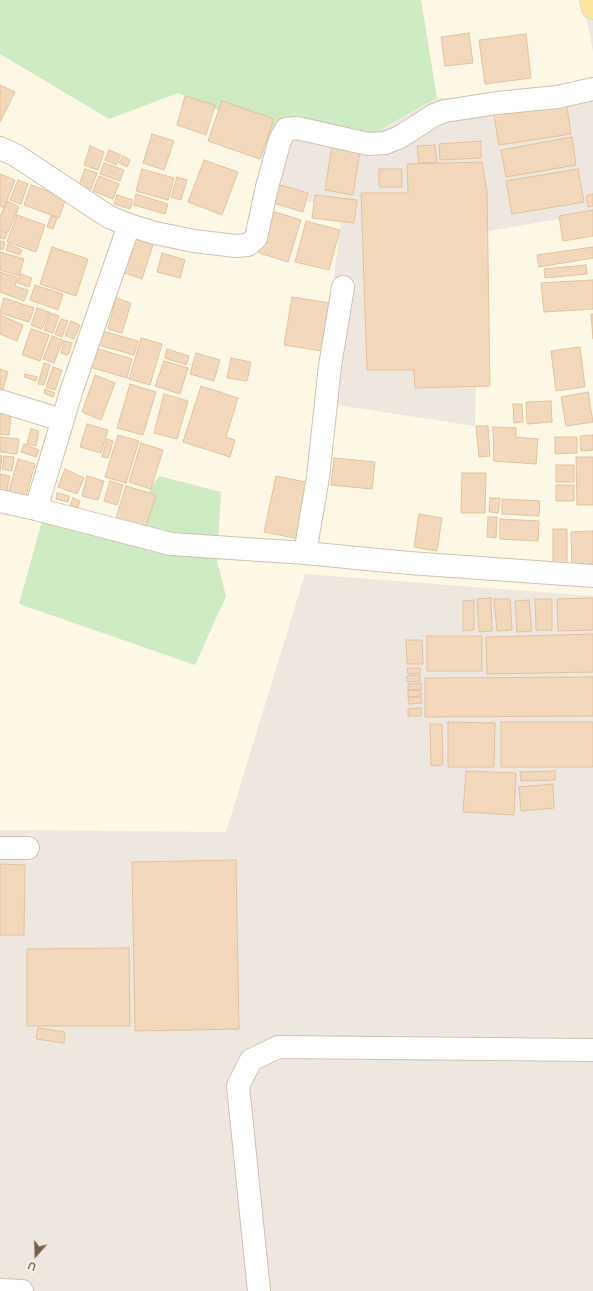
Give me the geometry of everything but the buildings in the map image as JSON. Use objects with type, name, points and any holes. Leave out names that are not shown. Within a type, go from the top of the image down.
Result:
[{"type":"main road","points":[[591,0],[593,8]]},
{"type":"street","points":[[0,148],[17,156],[109,217],[129,225],[194,241],[236,246],[248,245],[256,238],[280,140],[286,129],[297,128],[368,144],[385,143],[400,137],[434,115],[445,111],[497,103],[557,97],[593,89]]},
{"type":"street","points":[[36,509],[62,420],[129,225]]},
{"type":"street","points":[[305,553],[318,477],[330,366],[343,287]]},
{"type":"street","points":[[0,401],[62,420]]},
{"type":"street","points":[[0,501],[171,544],[593,576]]},
{"type":"street","points":[[0,848],[28,848]]},
{"type":"street","points":[[259,1291],[238,1086],[251,1060],[278,1047],[593,1050]]},
{"type":"street","points":[[0,1290],[22,1291]]},
{"type":"shaded area","points":[[583,0],[593,0],[593,52]]},
{"type":"shaded area","points":[[593,85],[593,213],[478,233],[475,426],[318,402],[343,206],[254,195],[267,131],[348,147],[437,98],[525,98]]},
{"type":"shaded area","points":[[305,574],[593,596],[593,1291],[0,1291],[0,830],[226,832]]},
{"type":"green space","points":[[0,0],[421,0],[437,98],[348,147],[267,131],[178,93],[109,119],[0,54]]},
{"type":"green space","points":[[159,476],[221,492],[217,561],[226,596],[195,665],[19,604],[42,521],[118,539]]}]
